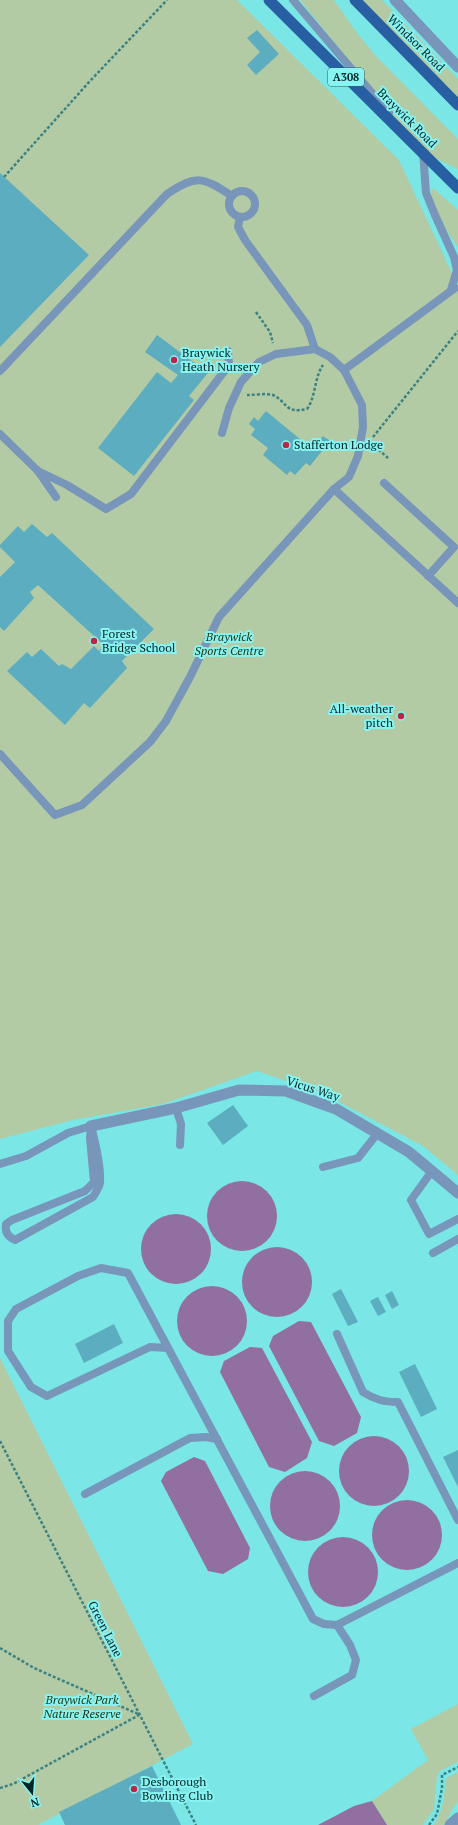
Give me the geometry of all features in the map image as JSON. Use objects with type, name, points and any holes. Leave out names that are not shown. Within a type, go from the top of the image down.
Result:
[{"type":"main road","name":"Braywick Road","points":[[269,0],[458,188]]},
{"type":"main road","name":"Windsor Road","points":[[355,0],[458,105]]},
{"type":"street","points":[[397,1],[458,67]]},
{"type":"street","name":"Vicus Way","points":[[91,1126],[176,1108],[238,1090],[286,1092],[336,1109],[409,1152],[458,1193]]},
{"type":"street","points":[[450,1825],[458,1818]]},
{"type":"lane","points":[[293,0],[424,153],[426,193],[434,215],[454,257],[457,270],[455,288],[344,370]]},
{"type":"lane","points":[[0,371],[167,194],[185,182],[197,180],[207,181],[232,196]]},
{"type":"lane","points":[[242,191],[249,194],[254,199],[255,206],[252,213],[244,217],[240,217],[231,211],[229,203],[232,196],[242,191]]},
{"type":"lane","points":[[240,217],[238,227],[245,240],[307,325],[315,349]]},
{"type":"lane","points":[[0,754],[55,815],[82,805],[150,742],[166,721],[220,617],[334,489],[349,477],[358,456],[363,427],[362,405],[344,370],[330,357],[315,349],[276,354],[259,362],[241,382],[229,408],[222,433]]},
{"type":"lane","points":[[38,471],[67,485],[106,509],[131,494],[229,364],[228,351]]},
{"type":"lane","points":[[0,434],[38,471],[56,498]]},
{"type":"lane","points":[[384,483],[454,547],[428,576]]},
{"type":"lane","points":[[334,489],[458,603]]},
{"type":"lane","points":[[176,1108],[181,1124],[180,1145]]},
{"type":"lane","points":[[91,1126],[95,1140],[100,1182],[98,1190],[93,1197],[15,1240],[9,1237],[5,1232],[6,1224],[12,1220],[85,1191],[94,1182],[90,1138],[91,1126]]},
{"type":"lane","points":[[0,1164],[26,1156],[68,1133],[91,1126]]},
{"type":"lane","points":[[323,1167],[358,1158],[377,1134]]},
{"type":"lane","points":[[432,1171],[411,1200],[429,1234],[458,1219]]},
{"type":"lane","points":[[433,1253],[458,1239]]},
{"type":"lane","points":[[168,1348],[150,1347],[47,1396],[31,1387],[8,1351],[8,1321],[16,1309],[78,1276],[101,1268],[128,1273],[313,1619],[324,1624],[336,1625],[458,1563]]},
{"type":"lane","points":[[337,1334],[364,1392],[371,1397],[383,1401],[398,1402],[458,1520]]},
{"type":"lane","points":[[85,1494],[190,1438],[206,1437],[217,1439]]},
{"type":"lane","points":[[314,1696],[352,1675],[356,1660],[350,1645],[336,1625]]},
{"type":"path","points":[[4,177],[90,81],[167,0]]},
{"type":"path","points":[[256,312],[270,332],[276,354]]},
{"type":"path","points":[[388,458],[370,442],[458,331]]},
{"type":"path","points":[[234,395],[273,395],[290,409],[298,411],[307,410],[311,403],[313,388],[322,367],[330,357]]},
{"type":"path","name":"Green Lane","points":[[0,1441],[196,1825]]},
{"type":"path","points":[[0,1648],[34,1668],[139,1714]]},
{"type":"path","points":[[0,1788],[13,1784],[139,1714]]},
{"type":"path","points":[[429,1825],[437,1814],[442,1788],[442,1775],[458,1767]]},
{"type":"green space","name":"Braywick Sports Centre","points":[[0,0],[237,0],[399,160],[458,286],[458,1175],[423,1146],[322,1093],[257,1071],[163,1104],[73,1120],[0,1139]]},
{"type":"green space","points":[[300,0],[334,0],[357,33],[375,55],[458,139],[458,169],[424,153]]},
{"type":"green space","points":[[357,0],[382,0],[458,79],[458,98]]},
{"type":"green space","points":[[433,188],[458,210],[458,247],[438,212],[432,197],[431,191]]},
{"type":"green space","name":"Braywick Park Nature Reserve","points":[[0,1358],[193,1744],[38,1825],[0,1825]]},
{"type":"green space","points":[[458,1704],[458,1762],[440,1771],[437,1776],[434,1809],[423,1825],[387,1825],[372,1801],[428,1760],[411,1729]]},
{"type":"green space","points":[[458,1772],[458,1802],[444,1825],[434,1825],[440,1814],[443,1803],[445,1779]]},
{"type":"shaded area","points":[[242,1181],[261,1187],[271,1197],[277,1216],[271,1235],[261,1245],[242,1251],[223,1245],[213,1235],[207,1216],[213,1197],[223,1187]]},
{"type":"shaded area","points":[[176,1214],[195,1220],[205,1230],[211,1249],[205,1268],[195,1278],[176,1284],[157,1278],[147,1268],[141,1249],[147,1230],[157,1220]]},
{"type":"shaded area","points":[[277,1247],[296,1253],[306,1263],[312,1282],[306,1301],[296,1311],[277,1317],[258,1311],[248,1301],[242,1282],[248,1263],[258,1253]]},
{"type":"shaded area","points":[[212,1286],[231,1292],[241,1302],[247,1321],[241,1340],[231,1350],[212,1356],[193,1350],[183,1340],[177,1321],[183,1302],[193,1292]]},
{"type":"shaded area","points":[[299,1321],[311,1322],[361,1417],[357,1433],[334,1446],[319,1441],[269,1346],[273,1336]]},
{"type":"shaded area","points":[[250,1347],[262,1348],[312,1442],[307,1458],[285,1472],[269,1467],[220,1372],[224,1361]]},
{"type":"shaded area","points":[[374,1436],[393,1442],[403,1452],[409,1471],[403,1490],[393,1500],[374,1506],[355,1500],[345,1490],[339,1471],[345,1452],[355,1442]]},
{"type":"shaded area","points":[[194,1457],[205,1461],[250,1548],[248,1559],[223,1574],[208,1571],[161,1481],[166,1472]]},
{"type":"shaded area","points":[[305,1471],[324,1477],[334,1487],[340,1506],[334,1525],[324,1535],[305,1541],[286,1535],[276,1525],[270,1506],[276,1487],[286,1477]]},
{"type":"shaded area","points":[[407,1500],[426,1506],[436,1516],[442,1535],[436,1554],[426,1564],[407,1570],[388,1564],[378,1554],[372,1535],[378,1516],[388,1506]]},
{"type":"shaded area","points":[[343,1537],[362,1543],[372,1553],[378,1572],[372,1591],[362,1601],[343,1607],[324,1601],[314,1591],[308,1572],[314,1553],[324,1543]]},
{"type":"shaded area","points":[[372,1801],[387,1825],[318,1825],[354,1806]]},
{"type":"building","points":[[257,30],[279,54],[256,75],[247,65],[260,52],[247,38]]},
{"type":"building","points":[[0,173],[89,255],[0,347]]},
{"type":"building","points":[[157,335],[208,373],[189,396],[194,400],[134,476],[98,448],[157,372],[171,383],[178,375],[145,352]]},
{"type":"building","name":"Stafferton Lodge","points":[[266,411],[312,449],[323,436],[330,441],[310,466],[306,463],[295,475],[290,471],[287,475],[263,455],[268,448],[251,435],[255,429],[249,424],[254,417],[258,421]]},
{"type":"building","points":[[32,524],[47,537],[52,533],[154,629],[122,661],[127,668],[90,708],[84,703],[65,725],[7,671],[27,652],[32,657],[41,649],[59,666],[62,664],[71,669],[94,646],[99,651],[104,645],[38,585],[30,592],[34,598],[4,631],[0,627],[0,577],[15,562],[0,547],[0,545],[18,526],[24,532]]},
{"type":"building","points":[[233,1105],[248,1126],[223,1145],[207,1123]]},
{"type":"building","points":[[341,1289],[358,1322],[348,1326],[332,1294]]},
{"type":"building","points":[[392,1291],[399,1305],[392,1309],[385,1295]]},
{"type":"building","points":[[378,1297],[386,1312],[378,1316],[370,1301]]},
{"type":"building","points":[[114,1324],[123,1343],[84,1363],[75,1344]]},
{"type":"building","points":[[415,1364],[437,1409],[421,1417],[399,1372]]},
{"type":"building","points":[[458,1450],[458,1487],[443,1457]]},
{"type":"building","name":"Desborough Bowling Club","points":[[152,1766],[181,1825],[65,1825],[59,1812]]},
{"type":"place","name":"Braywick Heath Nursery","points":[[174,360]]},
{"type":"place","name":"Stafferton Lodge","points":[[286,445]]},
{"type":"place","name":"Forest Bridge School","points":[[94,641]]},
{"type":"place","name":"All-weather pitch","points":[[401,716]]},
{"type":"place","name":"Desborough Bowling Club","points":[[134,1789]]}]
